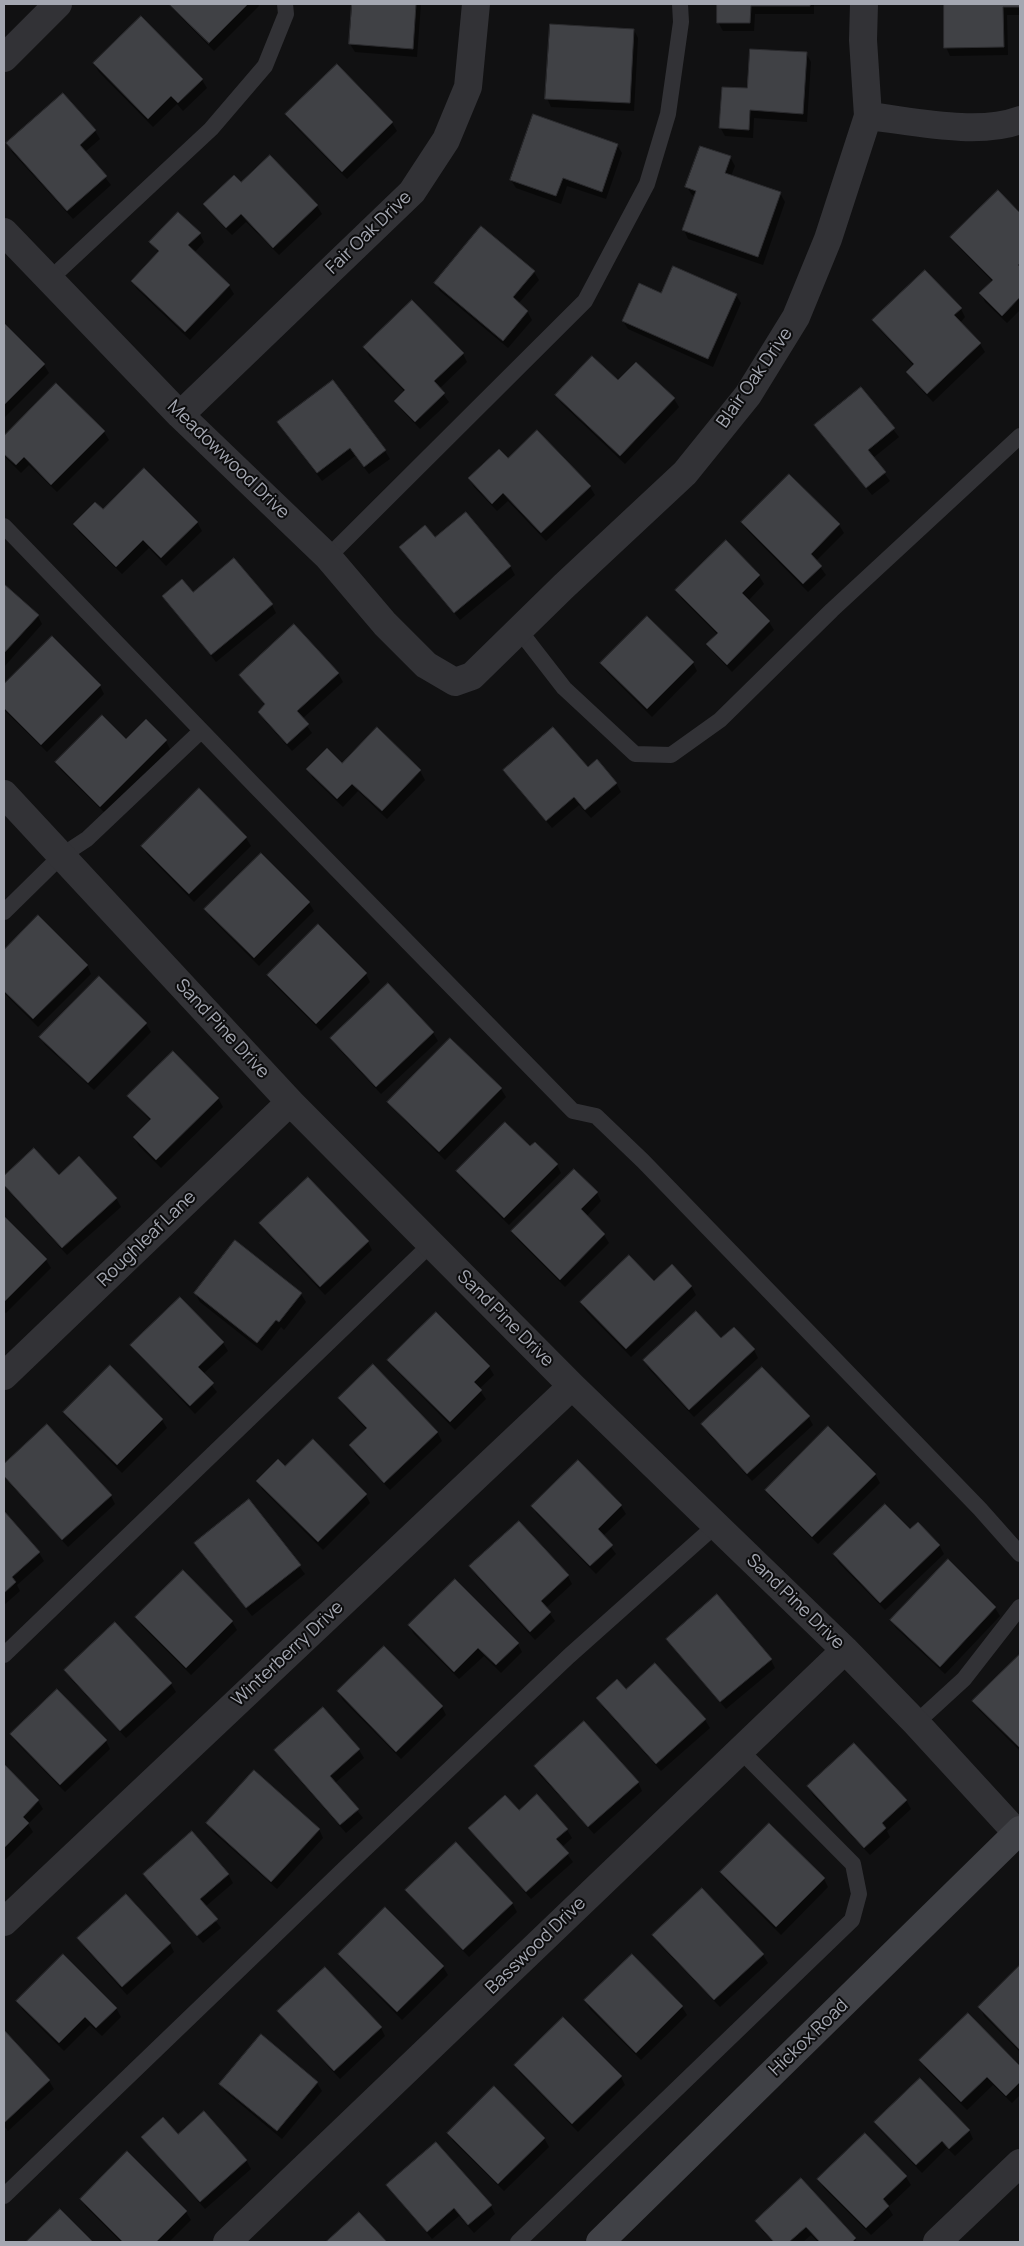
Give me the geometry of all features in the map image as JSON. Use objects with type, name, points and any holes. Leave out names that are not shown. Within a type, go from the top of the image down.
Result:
[{"type":"street","points":[[4,58],[58,4]]},
{"type":"street","name":"Fair Oak Drive","points":[[180,415],[412,192],[446,140],[468,88],[476,4]]},
{"type":"street","name":"Blair Oak Drive","points":[[455,682],[472,676],[518,630],[685,473],[748,395],[796,317],[828,239],[868,116],[863,40],[864,4]]},
{"type":"street","points":[[868,116],[960,126],[1008,124],[1020,120]]},
{"type":"street","name":"Meadowwood Drive","points":[[4,232],[180,415],[328,557],[385,624],[426,666],[455,682]]},
{"type":"street","name":"Sand Pine Drive","points":[[4,794],[290,1102],[572,1386],[845,1650],[1019,1831]]},
{"type":"street","name":"Roughleaf Lane","points":[[4,1376],[290,1102]]},
{"type":"street","name":"Winterberry Drive","points":[[4,1922],[572,1386]]},
{"type":"street","name":"Basswood Drive","points":[[227,2242],[845,1650]]},
{"type":"street","name":"Hickox Road","points":[[600,2242],[1019,1831]]},
{"type":"street","points":[[938,2242],[1020,2163]]},
{"type":"lane","points":[[49,280],[210,129],[265,66],[286,14],[285,4]]},
{"type":"lane","points":[[328,557],[585,301],[647,184],[668,114],[681,22],[680,4]]},
{"type":"lane","points":[[518,630],[564,688],[635,754],[671,756],[720,720],[832,610],[1020,436]]},
{"type":"lane","points":[[4,526],[201,731],[573,1111],[596,1116],[643,1160],[980,1509],[1020,1554]]},
{"type":"lane","points":[[4,912],[61,856],[87,839],[201,731]]},
{"type":"lane","points":[[4,1655],[431,1244]]},
{"type":"lane","points":[[4,2196],[346,1867],[562,1663],[716,1525]]},
{"type":"lane","points":[[916,1723],[964,1679],[1020,1607]]},
{"type":"lane","points":[[518,2242],[852,1920],[859,1894],[853,1864],[740,1750]]},
{"type":"building","points":[[169,4],[248,4],[209,43]]},
{"type":"building","points":[[352,4],[416,4],[413,49],[349,44]]},
{"type":"building","points":[[717,4],[810,4],[810,6],[751,6],[750,23],[717,23]]},
{"type":"building","points":[[944,4],[1020,4],[1020,7],[1003,7],[1004,47],[944,48]]},
{"type":"building","points":[[141,16],[203,79],[178,103],[171,96],[148,119],[93,63]]},
{"type":"building","points":[[550,24],[634,29],[630,103],[545,99]]},
{"type":"building","points":[[750,49],[807,52],[803,114],[750,110],[749,130],[719,128],[722,87],[747,88]]},
{"type":"building","points":[[337,64],[393,122],[342,172],[285,114]]},
{"type":"building","points":[[63,93],[96,130],[80,145],[107,176],[67,211],[6,143]]},
{"type":"building","points":[[533,114],[618,144],[602,192],[563,178],[556,196],[510,180]]},
{"type":"building","points":[[700,146],[731,156],[725,173],[781,192],[758,257],[682,230],[696,191],[685,187]]},
{"type":"building","points":[[270,155],[318,205],[273,248],[241,214],[226,228],[203,204],[234,175],[241,182]]},
{"type":"building","points":[[998,190],[1020,213],[1020,263],[1018,265],[1020,267],[1020,297],[1002,316],[979,293],[993,280],[950,237]]},
{"type":"building","points":[[178,212],[201,233],[188,245],[230,285],[185,332],[131,281],[159,251],[149,242]]},
{"type":"building","points":[[481,226],[535,271],[513,297],[528,311],[503,341],[434,283]]},
{"type":"building","points":[[673,266],[737,294],[708,359],[622,321],[639,283],[661,293]]},
{"type":"building","points":[[925,270],[962,308],[954,315],[981,343],[927,394],[906,372],[914,364],[872,320]]},
{"type":"building","points":[[412,300],[464,353],[434,381],[445,393],[415,422],[394,401],[405,390],[363,347]]},
{"type":"building","points":[[4,323],[45,364],[4,405]]},
{"type":"building","points":[[592,356],[618,380],[636,362],[675,398],[620,456],[555,395]]},
{"type":"building","points":[[333,380],[386,450],[364,467],[350,448],[317,473],[277,422]]},
{"type":"building","points":[[56,383],[105,431],[51,485],[24,457],[16,465],[4,454],[4,436]]},
{"type":"building","points":[[861,387],[895,428],[868,450],[886,472],[866,488],[814,425]]},
{"type":"building","points":[[537,430],[591,486],[541,533],[503,493],[492,504],[468,478],[499,449],[508,458]]},
{"type":"building","points":[[144,468],[198,522],[161,558],[143,540],[116,567],[73,524],[95,502],[103,509]]},
{"type":"building","points":[[789,474],[840,524],[811,554],[822,566],[803,584],[741,522]]},
{"type":"building","points":[[466,512],[511,566],[454,613],[399,547],[425,525],[435,537]]},
{"type":"building","points":[[726,540],[760,575],[742,593],[770,621],[727,665],[706,644],[718,633],[675,590]]},
{"type":"building","points":[[234,558],[273,604],[211,655],[162,596],[182,579],[193,592]]},
{"type":"building","points":[[4,584],[39,615],[4,653]]},
{"type":"building","points":[[647,616],[694,662],[647,709],[600,663]]},
{"type":"building","points":[[294,624],[339,673],[297,711],[309,724],[287,744],[258,712],[265,704],[239,675]]},
{"type":"building","points":[[52,636],[101,685],[41,745],[4,708],[4,684]]},
{"type":"building","points":[[102,715],[126,739],[146,719],[167,740],[100,807],[55,762]]},
{"type":"building","points":[[377,727],[421,770],[382,811],[352,784],[337,799],[306,769],[327,748],[342,763]]},
{"type":"building","points":[[553,727],[588,767],[597,759],[617,783],[585,810],[574,797],[546,821],[503,770]]},
{"type":"building","points":[[199,788],[247,837],[189,894],[141,846]]},
{"type":"building","points":[[261,853],[310,902],[254,958],[204,909]]},
{"type":"building","points":[[38,915],[88,965],[33,1019],[4,991],[4,950]]},
{"type":"building","points":[[318,924],[367,973],[316,1024],[267,975]]},
{"type":"building","points":[[99,976],[147,1023],[88,1083],[39,1037]]},
{"type":"building","points":[[388,983],[434,1032],[376,1087],[330,1038]]},
{"type":"building","points":[[450,1038],[502,1088],[439,1152],[387,1102]]},
{"type":"building","points":[[173,1051],[219,1098],[156,1160],[133,1137],[151,1119],[127,1096]]},
{"type":"building","points":[[505,1122],[530,1146],[535,1142],[558,1164],[504,1218],[456,1171]]},
{"type":"building","points":[[34,1148],[59,1175],[79,1156],[117,1198],[62,1248],[4,1185],[4,1176]]},
{"type":"building","points":[[574,1169],[598,1192],[581,1209],[605,1234],[560,1280],[511,1231]]},
{"type":"building","points":[[308,1177],[369,1241],[320,1287],[259,1223]]},
{"type":"building","points":[[4,1216],[47,1259],[4,1302]]},
{"type":"building","points":[[235,1240],[302,1293],[279,1322],[276,1320],[257,1343],[194,1293]]},
{"type":"building","points":[[629,1255],[654,1281],[672,1264],[692,1286],[626,1349],[580,1302]]},
{"type":"building","points":[[180,1297],[224,1342],[198,1367],[214,1383],[190,1406],[130,1345]]},
{"type":"building","points":[[696,1311],[721,1338],[734,1327],[755,1349],[689,1410],[643,1360]]},
{"type":"building","points":[[436,1312],[490,1366],[474,1382],[482,1390],[450,1422],[387,1360]]},
{"type":"building","points":[[373,1364],[438,1432],[384,1483],[349,1445],[367,1428],[338,1398]]},
{"type":"building","points":[[110,1365],[163,1419],[117,1465],[63,1412]]},
{"type":"building","points":[[762,1367],[810,1416],[747,1474],[701,1424]]},
{"type":"building","points":[[47,1424],[112,1495],[62,1540],[4,1476],[4,1464]]},
{"type":"building","points":[[828,1426],[876,1474],[812,1537],[765,1490]]},
{"type":"building","points":[[313,1439],[367,1494],[318,1542],[256,1481],[278,1459],[285,1466]]},
{"type":"building","points":[[578,1460],[622,1505],[598,1529],[613,1545],[590,1566],[531,1506]]},
{"type":"building","points":[[249,1499],[301,1565],[246,1608],[194,1543]]},
{"type":"building","points":[[885,1504],[910,1529],[918,1522],[940,1545],[880,1603],[833,1554]]},
{"type":"building","points":[[4,1511],[40,1552],[12,1577],[16,1582],[4,1593]]},
{"type":"building","points":[[519,1521],[569,1575],[541,1601],[551,1612],[530,1632],[469,1566]]},
{"type":"building","points":[[948,1559],[996,1607],[940,1667],[890,1620]]},
{"type":"building","points":[[183,1570],[233,1621],[186,1668],[135,1617]]},
{"type":"building","points":[[455,1579],[519,1643],[496,1665],[478,1648],[454,1672],[408,1625]]},
{"type":"building","points":[[717,1594],[772,1659],[720,1702],[666,1639]]},
{"type":"building","points":[[115,1622],[172,1683],[120,1731],[64,1670]]},
{"type":"building","points":[[384,1646],[443,1706],[396,1752],[337,1691]]},
{"type":"building","points":[[1020,1654],[1020,1746],[1019,1747],[972,1701]]},
{"type":"building","points":[[655,1663],[706,1719],[656,1764],[596,1698],[617,1679],[626,1689]]},
{"type":"building","points":[[57,1689],[107,1740],[60,1785],[10,1734]]},
{"type":"building","points":[[323,1707],[360,1749],[330,1776],[359,1809],[340,1825],[274,1750]]},
{"type":"building","points":[[584,1721],[639,1782],[588,1827],[534,1766]]},
{"type":"building","points":[[854,1743],[907,1800],[882,1823],[886,1828],[864,1848],[807,1786]]},
{"type":"building","points":[[4,1764],[39,1800],[23,1817],[29,1823],[4,1848]]},
{"type":"building","points":[[254,1770],[320,1829],[271,1882],[206,1823]]},
{"type":"building","points":[[537,1794],[568,1829],[556,1839],[569,1853],[526,1892],[468,1828],[505,1795],[519,1810]]},
{"type":"building","points":[[769,1823],[825,1878],[776,1927],[720,1872]]},
{"type":"building","points":[[192,1831],[229,1874],[200,1899],[218,1919],[197,1936],[143,1874]]},
{"type":"building","points":[[456,1842],[513,1903],[463,1950],[405,1890]]},
{"type":"building","points":[[702,1888],[764,1954],[714,2000],[652,1935]]},
{"type":"building","points":[[126,1894],[171,1943],[122,1987],[77,1938]]},
{"type":"building","points":[[385,1907],[444,1966],[397,2012],[338,1954]]},
{"type":"building","points":[[63,1954],[117,2008],[96,2028],[85,2017],[59,2043],[16,2001]]},
{"type":"building","points":[[632,1954],[683,2006],[636,2053],[584,2000]]},
{"type":"building","points":[[1020,1965],[1020,2050],[978,2007]]},
{"type":"building","points":[[325,1967],[382,2027],[334,2071],[277,2011]]},
{"type":"building","points":[[968,2013],[1020,2066],[1020,2082],[1006,2096],[987,2077],[961,2102],[919,2060]]},
{"type":"building","points":[[563,2017],[622,2076],[572,2124],[514,2065]]},
{"type":"building","points":[[4,2030],[50,2080],[4,2123]]},
{"type":"building","points":[[261,2034],[318,2082],[277,2131],[219,2084]]},
{"type":"building","points":[[920,2078],[970,2130],[949,2149],[942,2141],[916,2165],[874,2122]]},
{"type":"building","points":[[494,2086],[545,2138],[498,2184],[447,2133]]},
{"type":"building","points":[[204,2111],[247,2160],[200,2202],[141,2137],[163,2117],[178,2134]]},
{"type":"building","points":[[865,2133],[907,2176],[883,2199],[889,2206],[866,2228],[817,2179]]},
{"type":"building","points":[[436,2142],[492,2205],[468,2225],[454,2208],[427,2232],[386,2185]]},
{"type":"building","points":[[127,2151],[187,2211],[156,2242],[123,2242],[80,2199]]},
{"type":"building","points":[[801,2178],[856,2238],[852,2242],[820,2242],[806,2227],[789,2242],[774,2242],[755,2221]]},
{"type":"building","points":[[60,2209],[93,2242],[26,2242]]},
{"type":"building","points":[[359,2212],[387,2242],[326,2242]]}]
